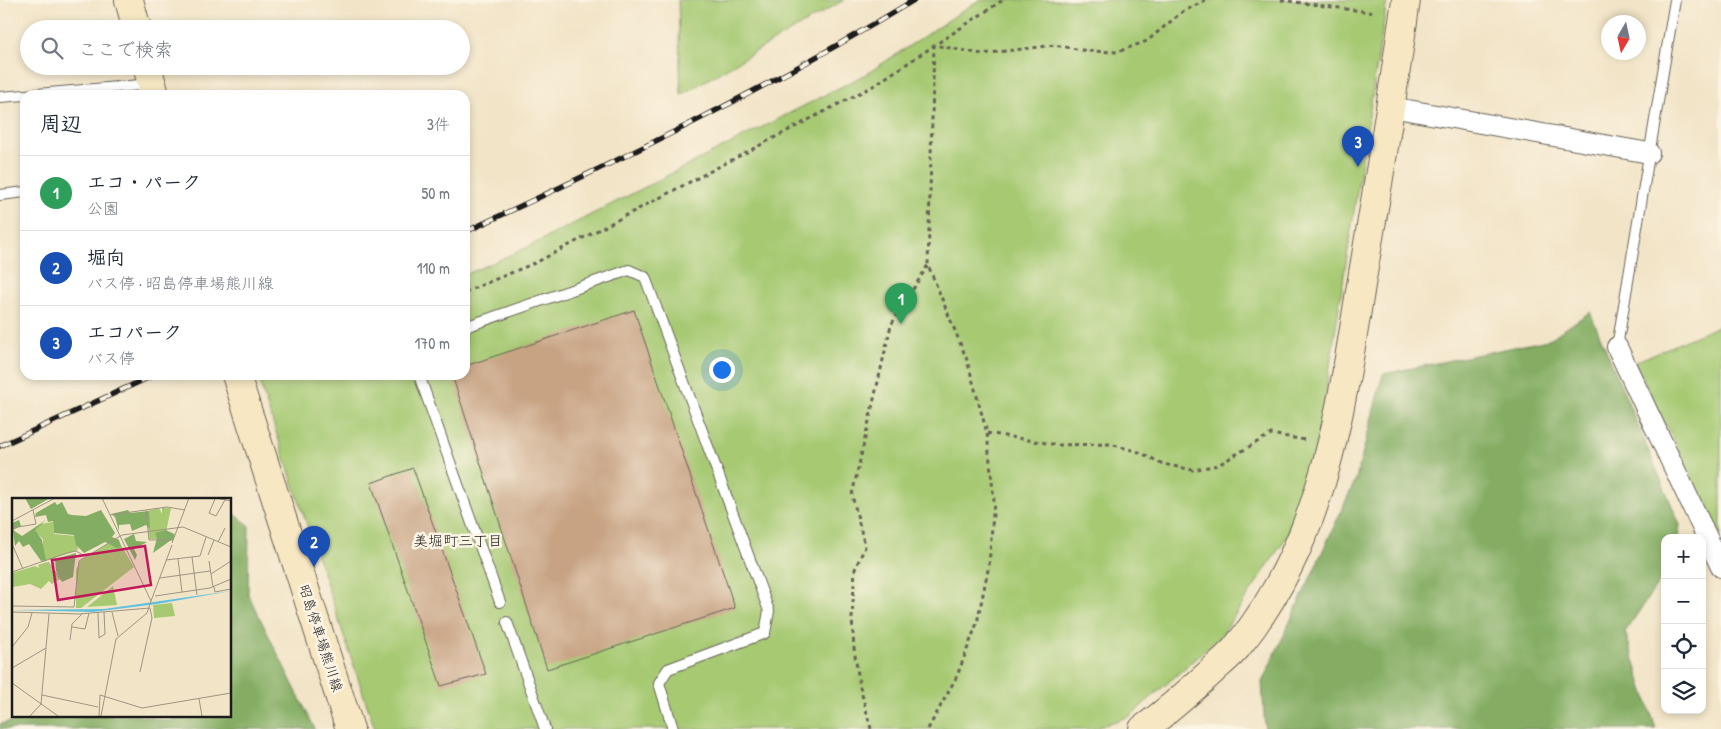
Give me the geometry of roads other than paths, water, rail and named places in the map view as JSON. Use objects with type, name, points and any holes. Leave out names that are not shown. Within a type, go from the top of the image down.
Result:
[{"type":"street","points":[[130,0],[135,20]]},
{"type":"street","points":[[1143,729],[1176,704],[1236,648],[1278,589],[1302,540],[1322,483],[1341,406],[1391,107],[1406,0]]},
{"type":"street","points":[[1391,107],[1649,153]]},
{"type":"street","points":[[1617,347],[1721,567]]},
{"type":"street","name":"昭島停車場熊川線","points":[[238,380],[350,729]]},
{"type":"lane","points":[[1617,347],[1675,0]]},
{"type":"lane","points":[[74,90],[152,82]]},
{"type":"lane","points":[[0,97],[20,95]]},
{"type":"lane","points":[[0,195],[20,193]]},
{"type":"lane","points":[[470,325],[629,270],[645,277],[769,611],[765,633],[668,669],[659,683],[673,729]]},
{"type":"lane","points":[[421,380],[500,602]]},
{"type":"lane","points":[[507,622],[545,729]]},
{"type":"railway","points":[[470,230],[693,122],[805,63],[914,0]]},
{"type":"railway","points":[[0,446],[143,380]]},
{"type":"place","name":"エコパーク","points":[[1358,167]]},
{"type":"place","name":"エコ・パーク","points":[[901,324]]},
{"type":"place","name":"堀向","points":[[314,567]]},
{"type":"district","name":"美堀町三丁目","points":[[458,541]]}]
